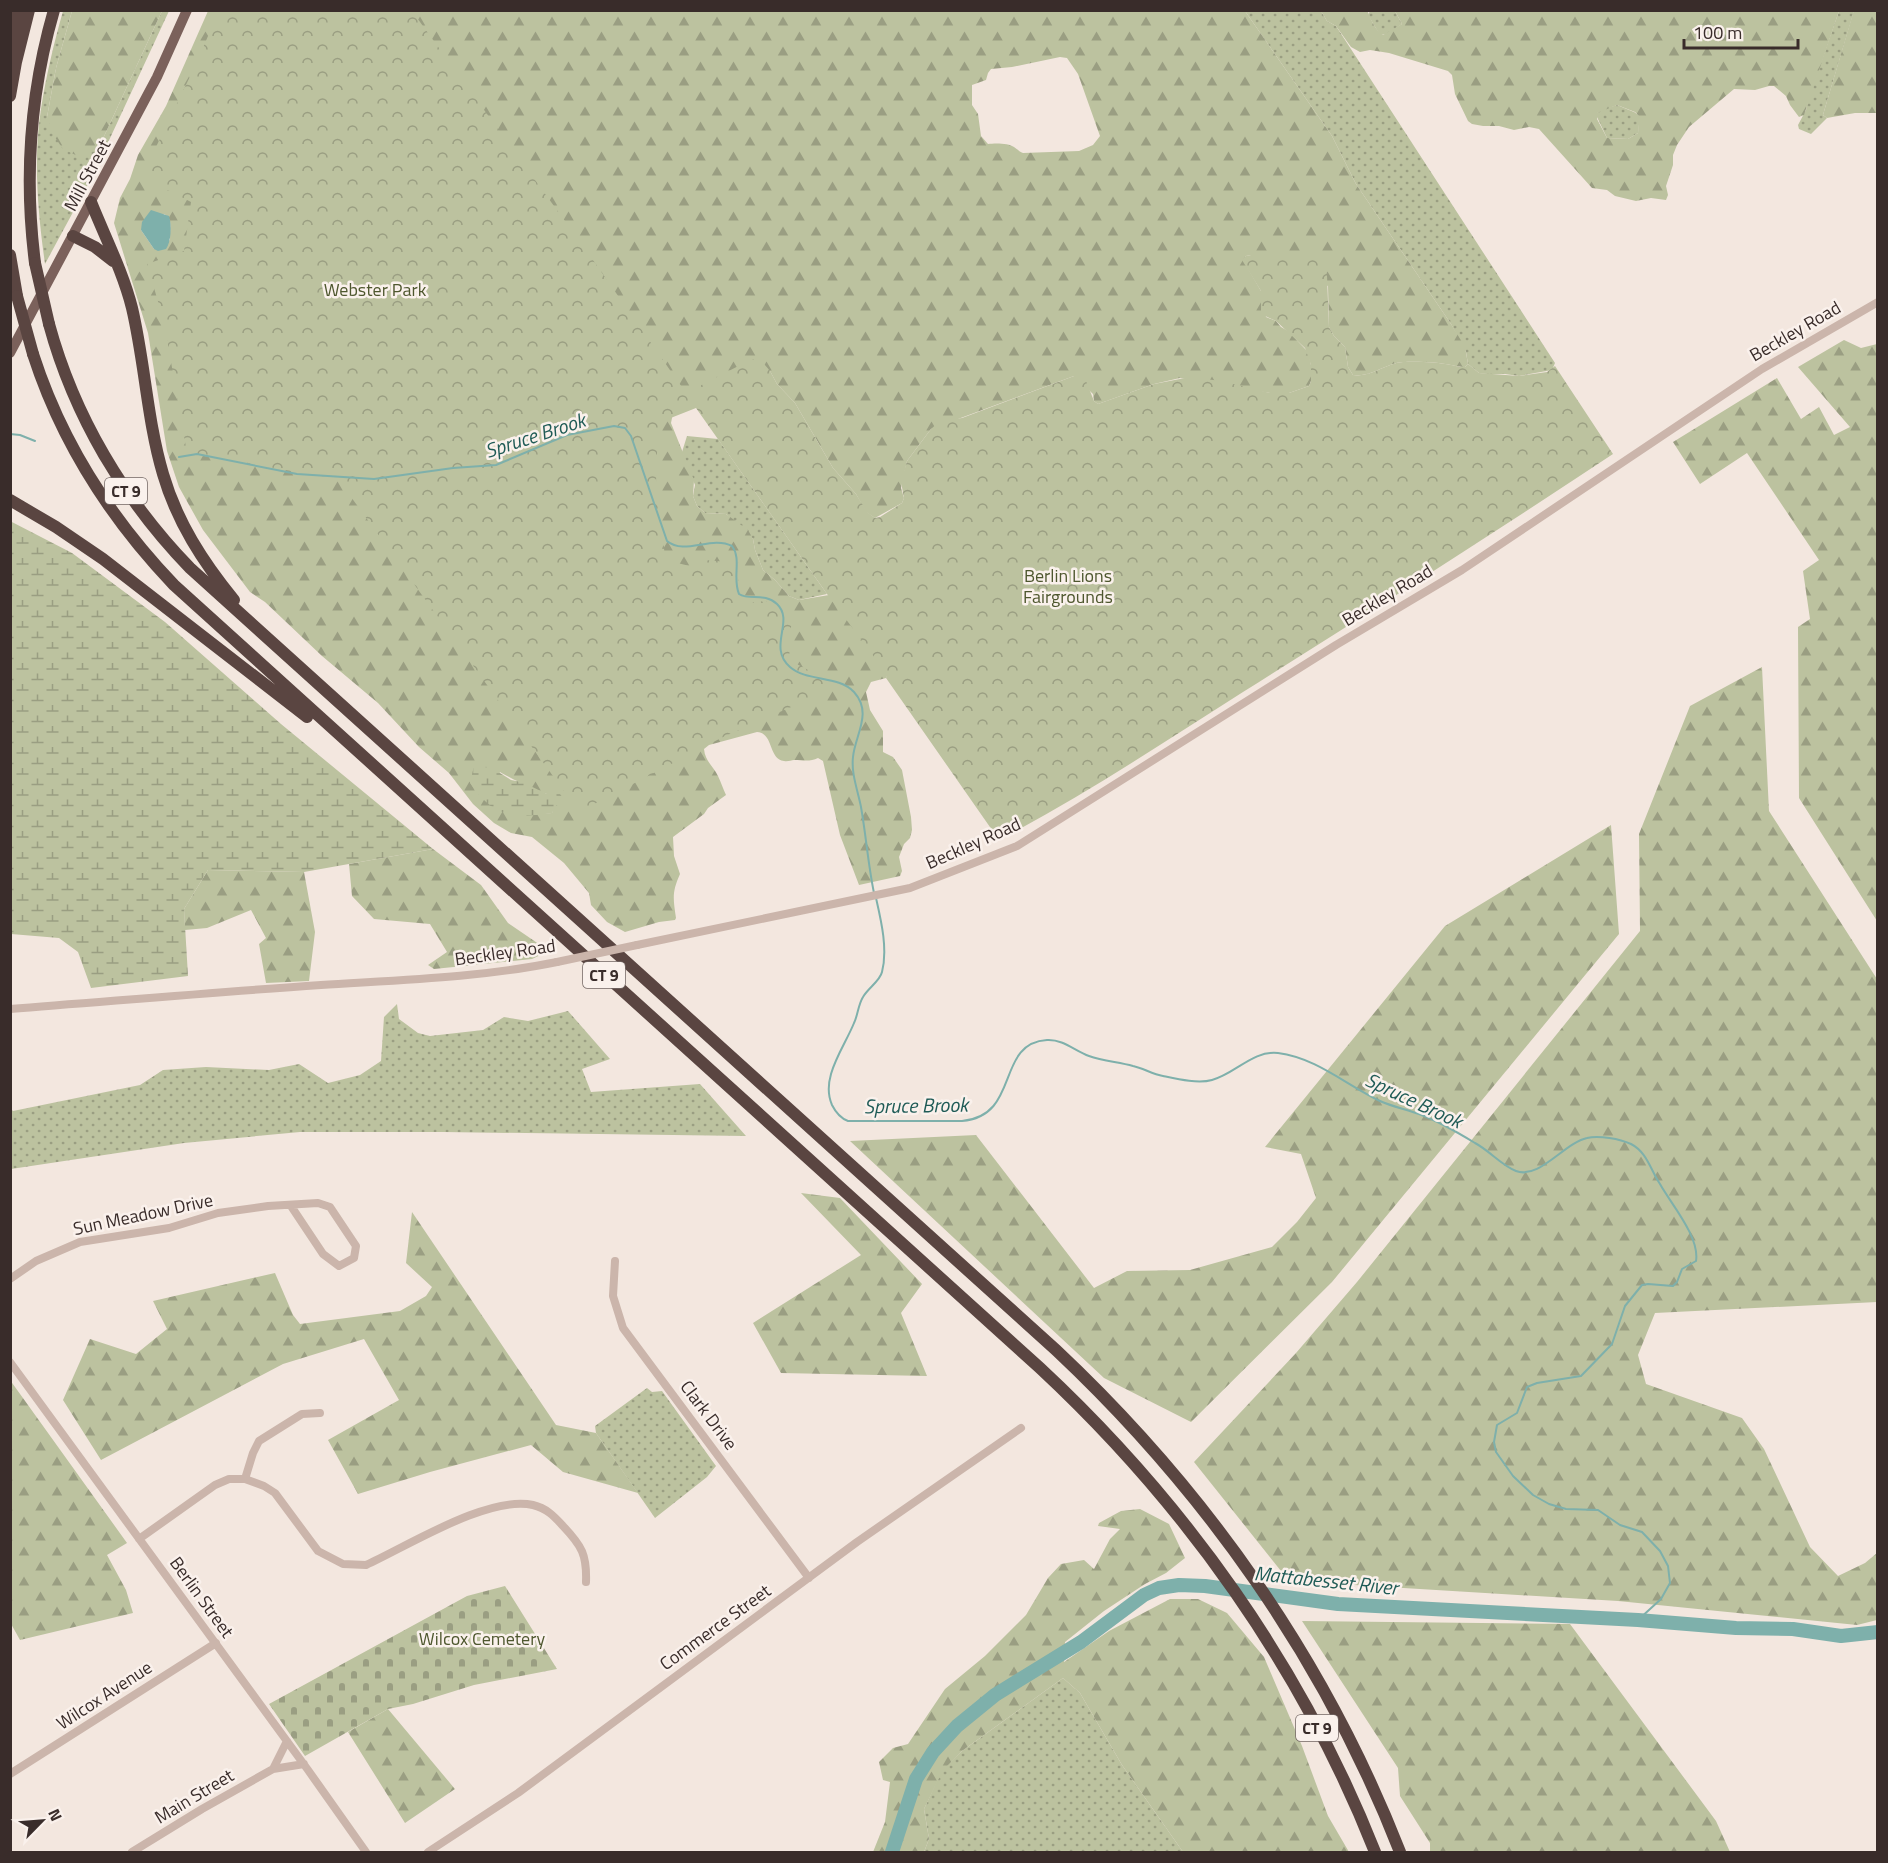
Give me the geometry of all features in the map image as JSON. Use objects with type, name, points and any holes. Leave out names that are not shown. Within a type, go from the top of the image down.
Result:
[{"type":"highway","points":[[10,56],[18,10]]},
{"type":"highway","points":[[11,92],[29,10]]},
{"type":"highway","name":"CT 9","points":[[54,10],[39,72],[30,137],[30,203],[35,263],[48,324],[62,365],[86,421],[134,501],[157,532],[182,559],[252,625],[1068,1362],[1116,1409],[1161,1458],[1209,1517],[1250,1571],[1278,1614],[1347,1734],[1376,1793],[1400,1852]]},
{"type":"highway","points":[[91,202],[118,266],[132,311],[157,450],[168,491],[196,550],[252,625]]},
{"type":"highway","points":[[73,236],[95,247],[118,266]]},
{"type":"highway","name":"CT 9","points":[[10,255],[17,296],[33,354],[53,407],[96,488],[128,533],[182,593],[1047,1374],[1135,1466],[1174,1510],[1248,1610],[1320,1734],[1375,1852]]},
{"type":"highway","points":[[10,500],[56,527],[103,559],[319,727],[340,737]]},
{"type":"main road","name":"Mill Street","points":[[10,353],[157,77],[187,10]]},
{"type":"street","name":"Beckley Road","points":[[10,1009],[460,976],[511,970],[910,888],[1017,846],[1336,645],[1462,570],[1762,369],[1878,302]]},
{"type":"street","name":"Sun Meadow Drive","points":[[10,1279],[36,1261],[80,1242],[169,1228],[218,1213],[268,1206],[318,1203],[330,1207],[356,1245],[354,1258],[339,1266],[323,1254],[291,1206]]},
{"type":"street","name":"Clark Drive","points":[[615,1261],[613,1296],[623,1328],[809,1578]]},
{"type":"street","name":"Berlin Street","points":[[10,1362],[366,1852]]},
{"type":"street","points":[[245,1479],[259,1441],[302,1414],[320,1413]]},
{"type":"street","name":"Commerce Street","points":[[428,1852],[518,1793],[906,1507],[1021,1428]]},
{"type":"street","points":[[139,1539],[215,1485],[229,1479],[245,1479],[264,1486],[275,1494],[318,1551],[329,1559],[354,1565],[366,1565],[436,1529],[472,1515],[519,1503],[535,1505],[549,1512],[580,1547],[587,1561],[586,1582]]},
{"type":"street","name":"Wilcox Avenue","points":[[12,1771],[216,1643]]},
{"type":"street","points":[[273,1769],[287,1741]]},
{"type":"street","name":"Main Street","points":[[132,1852],[273,1769],[304,1764]]},
{"type":"green space","points":[[219,10],[412,11],[586,250],[686,393],[750,360],[760,359],[777,384],[795,403],[833,468],[856,494],[867,512],[875,518],[902,503],[904,498],[901,482],[907,461],[931,429],[940,421],[962,418],[1074,376],[1084,376],[1094,401],[1098,404],[1154,384],[1190,377],[1221,381],[1270,393],[1289,393],[1309,386],[1311,365],[1305,348],[1276,321],[1261,314],[1261,291],[1242,260],[1251,255],[1319,257],[1325,266],[1327,276],[1329,327],[1345,347],[1348,367],[1353,375],[1366,374],[1397,363],[1408,362],[1434,362],[1463,367],[1468,364],[1479,373],[1519,376],[1547,372],[1555,366],[1613,454],[1153,750],[999,840],[886,678],[887,674],[827,594],[696,408],[658,423],[656,483],[665,560],[698,568],[705,560],[740,563],[737,596],[742,607],[757,601],[787,604],[792,611],[789,660],[839,686],[723,737],[579,812],[338,479],[187,453],[164,322],[147,264],[184,251],[191,202],[142,177],[151,159],[156,162],[155,149]]},
{"type":"green space","points":[[1854,10],[1877,11],[1877,113],[1855,113],[1827,118],[1823,115]]},
{"type":"green space","points":[[63,11],[72,11],[56,68],[47,117],[100,145],[162,11],[169,11],[92,177],[45,264],[37,186],[37,147],[43,97]]},
{"type":"green space","points":[[72,11],[162,11],[100,145],[82,158],[63,149],[54,136],[47,117],[56,68]]},
{"type":"green space","name":"Webster Park","points":[[208,11],[1245,11],[1332,136],[1356,184],[1451,324],[1465,347],[1468,364],[1463,367],[1434,362],[1403,362],[1366,374],[1353,375],[1348,367],[1345,347],[1329,327],[1328,286],[1251,255],[1246,256],[1243,260],[1261,291],[1266,317],[1276,321],[1288,331],[1308,352],[1311,365],[1309,386],[1289,393],[1270,393],[1180,378],[1154,384],[1098,404],[1094,401],[1093,394],[1074,376],[931,429],[907,461],[901,488],[904,498],[902,503],[875,518],[866,512],[856,494],[833,468],[795,403],[777,384],[770,371],[673,413],[671,423],[694,480],[693,496],[697,506],[705,513],[726,514],[748,530],[763,570],[789,596],[799,600],[829,595],[888,674],[886,678],[871,682],[866,692],[870,710],[883,731],[883,752],[893,757],[902,770],[912,830],[899,857],[902,871],[900,876],[859,885],[840,835],[823,761],[818,758],[787,761],[779,759],[775,756],[766,737],[757,732],[709,745],[704,749],[706,757],[726,795],[673,837],[674,856],[680,874],[674,895],[676,918],[625,932],[607,922],[591,905],[589,893],[564,863],[532,837],[511,833],[494,823],[473,804],[449,773],[419,747],[378,703],[322,656],[265,602],[250,592],[203,530],[179,487],[167,451],[148,333],[114,223],[120,198],[130,179],[138,155],[166,106]],"holes":[[[1060,57],[1067,58],[1078,74],[1100,136],[1093,145],[1079,151],[1023,153],[1009,145],[988,144],[981,136],[978,114],[972,105],[972,85],[986,80],[991,69]],[[164,214],[170,222],[170,240],[154,249],[141,230]],[[500,772],[539,791],[557,794],[552,813],[511,814],[489,803]]]},
{"type":"green space","points":[[1245,11],[1321,11],[1327,21],[1336,26],[1555,363],[1552,370],[1519,376],[1487,374],[1479,373],[1468,364],[1466,352],[1451,324],[1356,184],[1332,136]]},
{"type":"green space","points":[[1321,11],[1370,11],[1368,12],[1372,22],[1383,35],[1402,24],[1395,11],[1839,11],[1804,115],[1799,117],[1786,96],[1774,86],[1755,90],[1734,89],[1689,127],[1677,145],[1666,186],[1668,195],[1666,200],[1651,198],[1636,201],[1615,196],[1607,190],[1592,188],[1539,129],[1529,127],[1514,130],[1499,126],[1472,124],[1468,121],[1455,94],[1452,75],[1448,71],[1389,53],[1370,50],[1360,52],[1351,47],[1336,26],[1327,21]],"holes":[[[1617,105],[1639,116],[1638,133],[1628,139],[1607,138],[1597,119],[1597,113]]]},
{"type":"green space","points":[[1370,11],[1395,11],[1402,24],[1388,34],[1380,35],[1368,15]]},
{"type":"green space","points":[[1839,11],[1854,11],[1823,115],[1827,118],[1811,134],[1799,129],[1798,125],[1806,110]]},
{"type":"green space","points":[[1617,105],[1640,116],[1638,133],[1628,139],[1607,138],[1596,115],[1598,111]]},
{"type":"green space","points":[[1844,340],[1861,348],[1877,344],[1877,921],[1799,798],[1798,627],[1810,619],[1803,571],[1819,560],[1747,453],[1700,484],[1673,442],[1777,378],[1801,419],[1819,407],[1834,435],[1850,427],[1798,367]]},
{"type":"green space","points":[[687,436],[718,439],[827,594],[799,600],[789,596],[763,570],[753,539],[726,514],[705,513],[697,506],[693,496],[695,485],[682,452]]},
{"type":"green space","points":[[10,521],[72,553],[165,622],[281,724],[433,849],[304,872],[208,870],[184,909],[188,976],[91,988],[78,952],[59,938],[11,934]]},
{"type":"green space","points":[[1762,667],[1769,811],[1877,979],[1877,1302],[1655,1313],[1638,1355],[1646,1384],[1742,1418],[1764,1449],[1810,1547],[1838,1576],[1865,1563],[1877,1553],[1877,1620],[1857,1625],[1618,1601],[1289,1581],[1194,1462],[1296,1353],[1357,1282],[1640,931],[1639,834],[1690,706]]},
{"type":"green space","points":[[474,766],[492,768],[511,780],[522,782],[547,794],[560,794],[563,798],[552,813],[525,816],[505,813],[488,803],[470,783]]},
{"type":"green space","points":[[1611,825],[1619,934],[1332,1282],[1191,1422],[1104,1378],[850,1141],[976,1135],[1094,1288],[1127,1271],[1190,1270],[1272,1247],[1297,1222],[1316,1198],[1301,1154],[1265,1147],[1445,926]]},
{"type":"green space","points":[[433,849],[481,885],[508,923],[549,951],[532,959],[434,969],[428,965],[447,952],[430,924],[374,919],[352,896],[349,864]]},
{"type":"green space","points":[[208,870],[304,872],[315,932],[309,981],[266,983],[259,944],[266,938],[251,910],[207,928],[185,930],[184,909]]},
{"type":"green space","points":[[397,1004],[399,1019],[418,1033],[430,1036],[483,1030],[504,1017],[528,1021],[568,1011],[610,1059],[582,1069],[591,1092],[700,1084],[746,1136],[300,1132],[184,1143],[11,1169],[11,1109],[13,1111],[140,1085],[163,1070],[206,1067],[269,1070],[299,1064],[328,1083],[360,1075],[381,1061],[384,1017]]},
{"type":"green space","points":[[801,1193],[840,1198],[922,1284],[901,1313],[927,1376],[781,1373],[753,1323],[861,1255]]},
{"type":"green space","points":[[412,1212],[556,1425],[596,1433],[638,1493],[563,1472],[531,1445],[358,1494],[328,1440],[399,1400],[364,1339],[283,1364],[101,1460],[63,1400],[90,1339],[136,1354],[167,1329],[153,1301],[275,1273],[293,1315],[300,1324],[400,1311],[426,1296],[432,1287],[406,1263]]},
{"type":"green space","points":[[10,1380],[127,1543],[107,1555],[126,1590],[133,1613],[20,1640],[10,1622]]},
{"type":"green space","points":[[647,1388],[652,1392],[662,1391],[716,1466],[707,1477],[655,1518],[596,1433],[595,1426]]},
{"type":"green space","points":[[1140,1509],[1169,1524],[1185,1558],[1166,1573],[1104,1611],[1065,1642],[1064,1662],[1109,1631],[1170,1599],[1198,1599],[1227,1613],[1264,1657],[1302,1746],[1328,1816],[1349,1852],[1183,1852],[1122,1765],[1080,1693],[1063,1678],[962,1751],[943,1770],[924,1809],[929,1839],[924,1852],[873,1852],[885,1822],[890,1782],[883,1780],[879,1762],[893,1748],[908,1744],[945,1689],[985,1656],[1026,1615],[1048,1578],[1061,1564],[1084,1560],[1094,1569],[1110,1539],[1120,1529],[1098,1526],[1099,1523],[1121,1511]]},
{"type":"green space","name":"Wilcox Cemetery","points":[[505,1586],[557,1669],[474,1685],[413,1704],[388,1709],[305,1756],[269,1704],[467,1596]]},
{"type":"green space","points":[[1302,1621],[1570,1624],[1716,1821],[1730,1852],[1430,1852],[1430,1843],[1400,1796],[1398,1768]]},
{"type":"green space","points":[[1063,1678],[1080,1693],[1122,1765],[1183,1852],[924,1852],[929,1839],[924,1809],[942,1770],[962,1751]]},
{"type":"green space","points":[[388,1709],[455,1789],[405,1823],[348,1732]]},
{"type":"water","points":[[151,210],[169,216],[170,233],[166,249],[158,251],[154,249],[141,230],[142,222]]},
{"type":"waterway","name":"Spruce Brook","points":[[179,457],[197,454],[297,474],[374,479],[453,468],[496,465],[567,435],[614,426],[625,428],[631,436],[667,541],[682,547],[716,543],[732,546],[736,557],[736,582],[739,594],[767,598],[777,604],[782,611],[781,651],[790,667],[805,675],[840,683],[854,692],[859,700],[863,716],[854,749],[853,770],[874,893]]},
{"type":"waterway","name":"Spruce Brook","points":[[10,434],[35,441]]},
{"type":"waterway","name":"Spruce Brook","points":[[876,898],[884,944],[882,972],[861,1000],[855,1020],[835,1063],[829,1084],[832,1105],[838,1115],[848,1121],[962,1121],[980,1116],[993,1107],[1020,1053],[1031,1044],[1053,1040],[1094,1058],[1137,1067],[1159,1075],[1194,1081],[1206,1081],[1220,1077],[1260,1055],[1278,1053],[1292,1056],[1318,1066],[1380,1101],[1440,1123],[1480,1146],[1516,1171],[1525,1172],[1543,1166],[1578,1141],[1587,1138],[1615,1139],[1636,1147],[1645,1157],[1684,1221],[1694,1242],[1696,1261],[1682,1269],[1673,1286],[1642,1285],[1625,1306],[1612,1344],[1581,1376],[1537,1383],[1527,1387],[1517,1413],[1497,1425],[1494,1442],[1496,1452],[1513,1476],[1533,1495],[1549,1504],[1566,1509],[1598,1510],[1620,1525],[1642,1532],[1660,1551],[1668,1566],[1670,1583],[1661,1599],[1638,1620]]},
{"type":"waterway","name":"Mattabesset River","points":[[892,1852],[916,1779],[933,1752],[957,1726],[995,1695],[1081,1642],[1144,1595],[1159,1588],[1179,1585],[1205,1586],[1338,1604],[1638,1620],[1736,1628],[1793,1629],[1841,1636],[1878,1632]]},
{"type":"park label","name":"Berlin Lions Fairgrounds","points":[[1068,585]]}]
